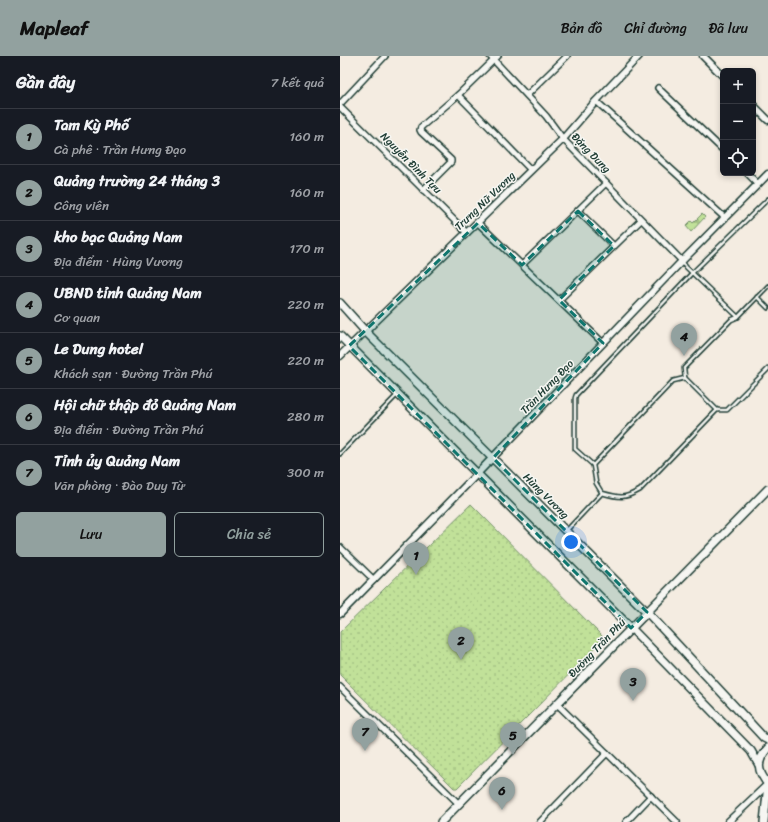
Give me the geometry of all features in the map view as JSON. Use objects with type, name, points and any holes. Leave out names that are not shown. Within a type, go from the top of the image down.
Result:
[{"type":"main road","name":"Hùng Vương","points":[[340,303],[365,331],[647,612],[764,738],[768,740]]},
{"type":"main road","points":[[340,336],[631,628],[751,751],[759,765],[761,776],[768,784],[764,822]]},
{"type":"main road","name":"Đường Trần Phú","points":[[441,822],[768,489]]},
{"type":"main road","points":[[759,765],[761,756],[768,748]]},
{"type":"street","points":[[340,104],[385,56]]},
{"type":"street","name":"Đặng Dung","points":[[490,56],[546,116],[563,139],[682,261]]},
{"type":"street","points":[[423,190],[451,162],[451,160],[420,130],[498,56]]},
{"type":"street","points":[[527,95],[567,56]]},
{"type":"street","name":"Trưng Nữ Vương","points":[[340,356],[563,139],[596,101],[639,56]]},
{"type":"street","points":[[703,56],[720,73]]},
{"type":"street","points":[[658,88],[720,147]]},
{"type":"street","points":[[458,95],[532,170]]},
{"type":"street","points":[[596,101],[724,217]]},
{"type":"street","name":"Nguyễn Đình Tựu","points":[[340,107],[467,233]]},
{"type":"street","points":[[756,108],[768,120]]},
{"type":"street","name":"Trần Hưng Đạo","points":[[340,614],[478,474],[724,217],[768,174]]},
{"type":"street","points":[[750,176],[758,184]]},
{"type":"street","points":[[522,265],[606,183]]},
{"type":"street","points":[[578,211],[614,246]]},
{"type":"street","points":[[559,300],[641,220]]},
{"type":"street","points":[[478,223],[603,343]]},
{"type":"street","points":[[340,546],[374,580]]},
{"type":"street","points":[[340,687],[459,804]]},
{"type":"street","points":[[557,704],[677,822]]},
{"type":"street","points":[[540,822],[607,753]]},
{"type":"street","points":[[728,822],[768,784]]},
{"type":"street","points":[[626,822],[651,796]]},
{"type":"lane","points":[[717,410],[640,490],[627,498],[602,493],[596,483],[593,465],[575,449],[574,398],[692,274],[768,199]]},
{"type":"lane","points":[[682,261],[692,274],[738,317]]},
{"type":"lane","points":[[768,286],[738,317],[731,320],[684,368],[685,378],[717,410],[727,410],[768,369]]},
{"type":"lane","points":[[757,297],[768,308]]},
{"type":"lane","points":[[593,465],[673,381],[685,378]]},
{"type":"lane","points":[[340,454],[398,394]]},
{"type":"lane","points":[[566,532],[602,493]]},
{"type":"highlighted area","points":[[578,211],[614,246],[559,300],[603,343],[493,458],[647,612],[631,628],[349,346],[478,223],[522,265]]},
{"type":"green space","points":[[702,214],[705,217],[691,232],[686,226],[691,221],[693,223]]},
{"type":"green space","points":[[471,504],[602,636],[598,645],[457,788],[454,788],[340,675],[340,632]]},
{"type":"place","name":"UBND tỉnh Quảng Nam","points":[[684,356]]},
{"type":"place","name":"Tam Kỳ Phố","points":[[416,575]]},
{"type":"place","name":"Quảng trường 24 tháng 3","points":[[461,660]]},
{"type":"place","name":"kho bạc Quảng Nam","points":[[633,701]]},
{"type":"place","name":"Tỉnh ủy Quảng Nam","points":[[365,751]]},
{"type":"place","name":"Le Dung hotel","points":[[513,755]]},
{"type":"place","name":"Hội chữ thập đỏ Quảng Nam","points":[[502,810]]}]
